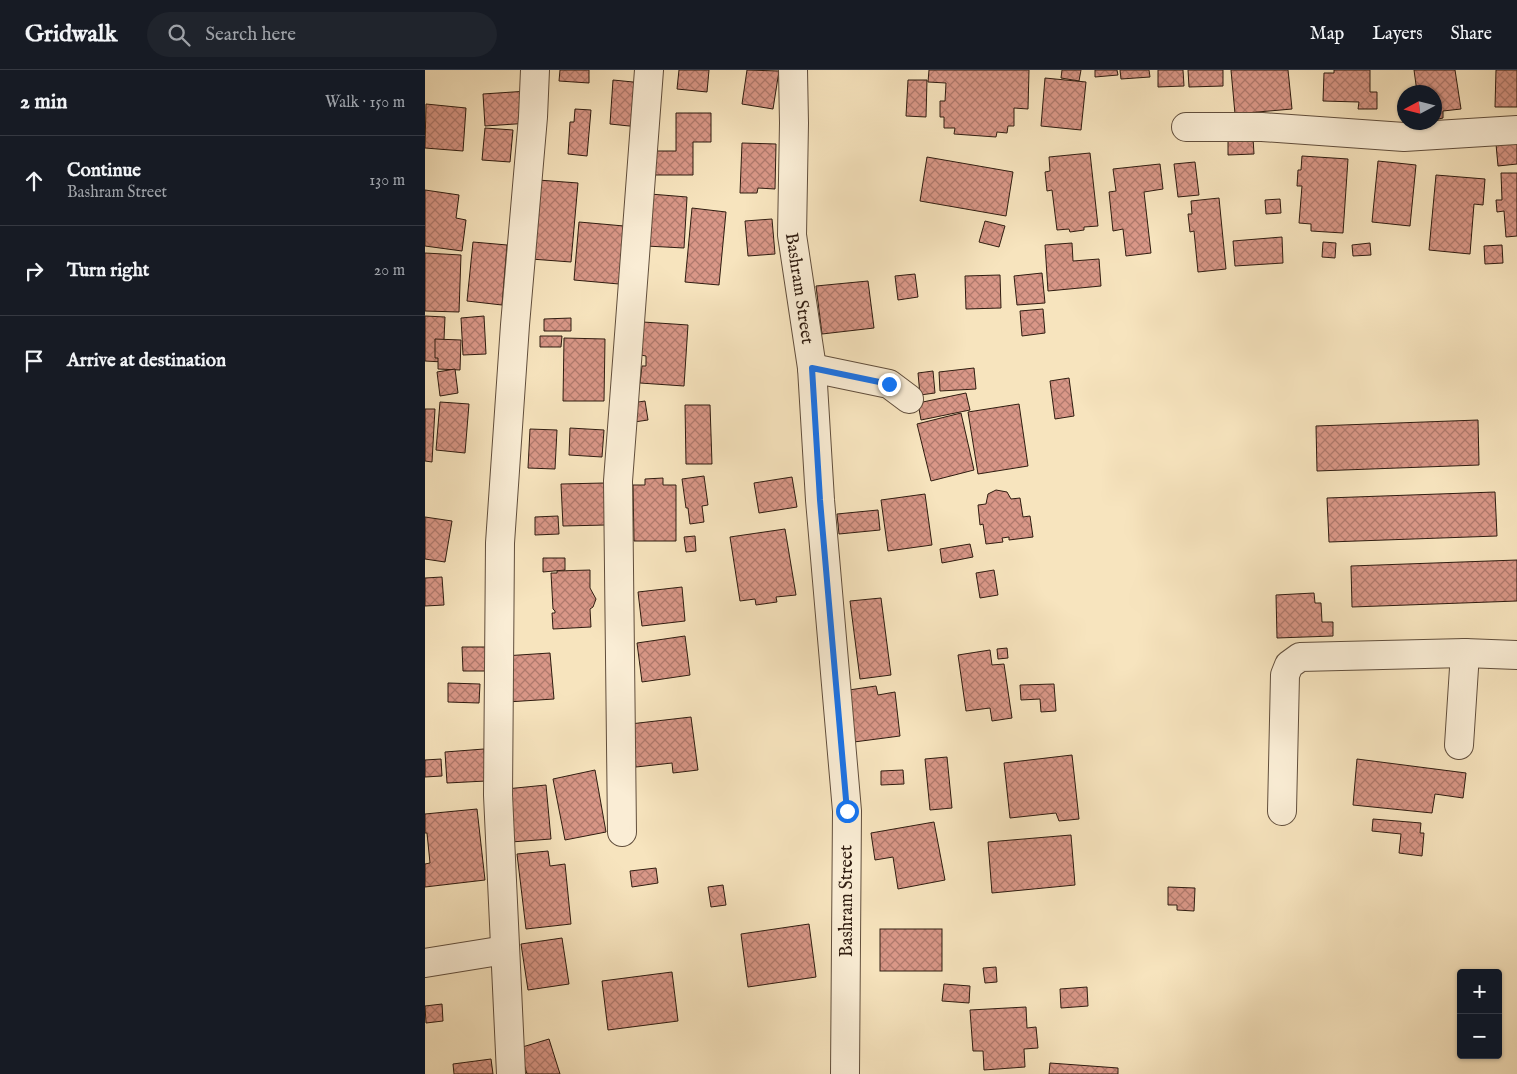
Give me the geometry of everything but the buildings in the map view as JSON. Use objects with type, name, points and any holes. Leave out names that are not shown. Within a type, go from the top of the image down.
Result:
[{"type":"street","points":[[511,1074],[498,794],[500,543],[535,70]]},
{"type":"street","points":[[622,832],[618,481],[649,70]]},
{"type":"street","name":"Bashram Street","points":[[793,70],[794,123],[791,235],[812,368],[820,500],[847,811],[845,1074]]},
{"type":"street","points":[[1186,127],[1262,127],[1403,137],[1517,130]]},
{"type":"street","points":[[812,368],[889,384],[909,399]]},
{"type":"street","points":[[1282,810],[1285,675],[1289,665],[1300,657],[1465,653],[1517,655]]},
{"type":"street","points":[[1459,744],[1465,653]]},
{"type":"street","points":[[425,963],[505,950]]},
{"type":"route","points":[[847,811],[820,500],[812,368],[889,384]]}]
